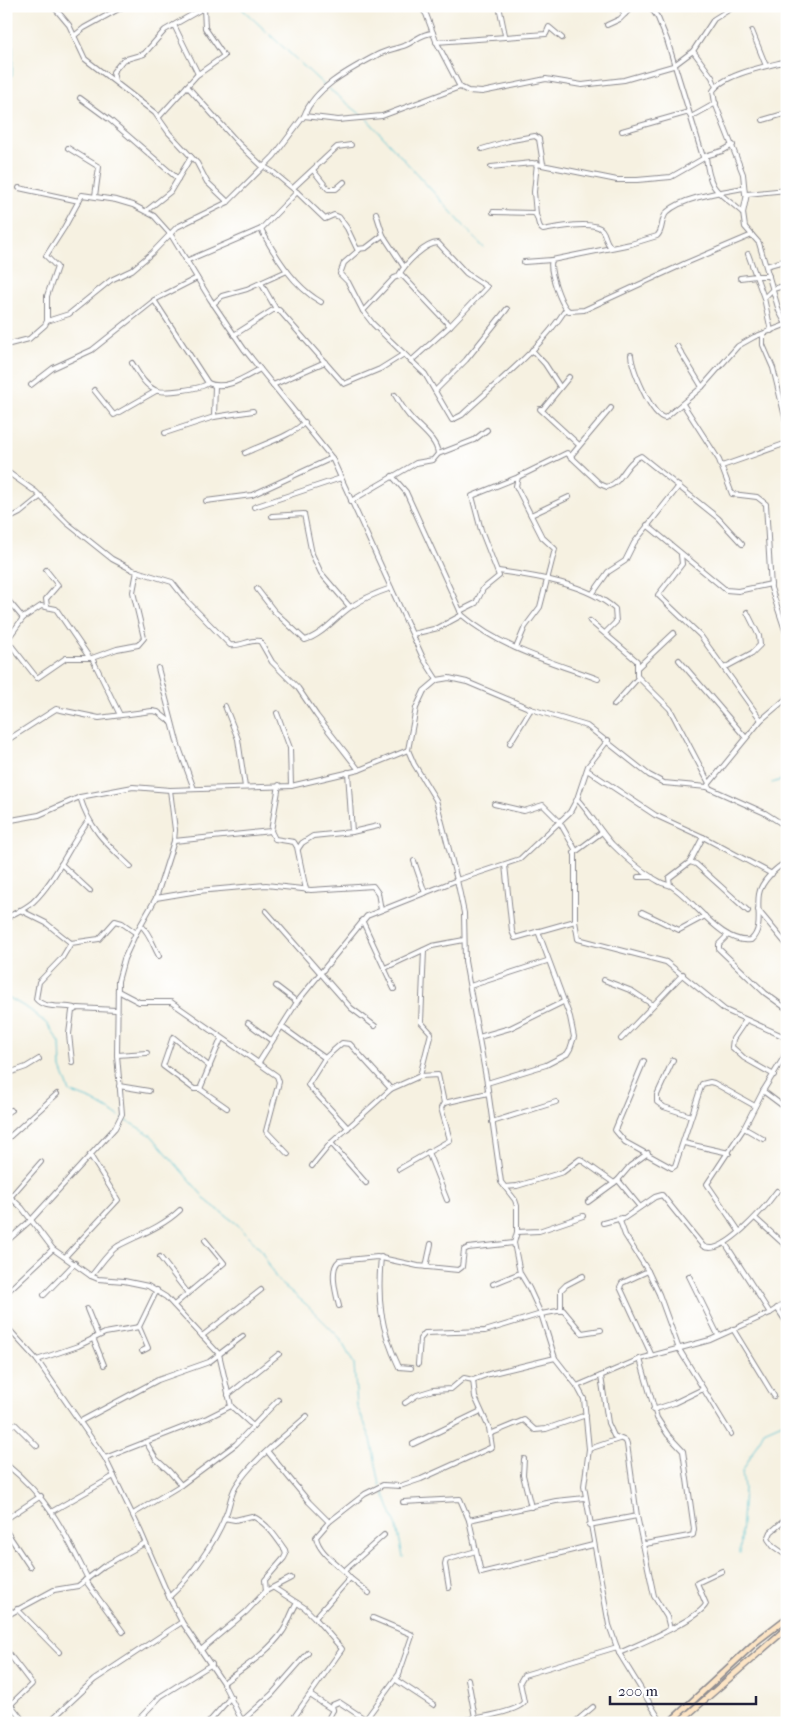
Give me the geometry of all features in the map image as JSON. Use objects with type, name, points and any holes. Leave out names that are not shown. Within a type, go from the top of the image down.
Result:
[{"type":"main road","points":[[669,1723],[748,1650],[787,1618]]},
{"type":"main road","points":[[678,1723],[787,1628]]},
{"type":"main road","points":[[748,1650],[753,1656]]},
{"type":"street","points":[[54,6],[67,22],[85,59],[159,117],[208,182],[228,202]]},
{"type":"street","points":[[74,36],[84,28],[124,6]]},
{"type":"street","points":[[420,6],[426,14],[436,42],[460,87]]},
{"type":"street","points":[[499,6],[505,35]]},
{"type":"street","points":[[619,6],[625,14]]},
{"type":"street","points":[[607,26],[633,6]]},
{"type":"street","points":[[650,6],[661,25],[708,173],[717,193],[742,212]]},
{"type":"street","points":[[304,116],[338,120],[382,116],[460,87],[475,92],[489,92],[551,79],[587,84],[631,78],[673,66],[693,51],[714,19],[735,6]]},
{"type":"street","points":[[115,81],[113,72],[120,62],[144,54],[163,32],[205,7]]},
{"type":"street","points":[[159,117],[198,74],[224,56],[205,28],[205,7]]},
{"type":"street","points":[[174,25],[198,74]]},
{"type":"street","points":[[436,42],[452,39],[489,39],[505,35],[546,34],[549,27],[562,38]]},
{"type":"street","points":[[752,31],[766,66]]},
{"type":"street","points":[[6,345],[33,337],[47,321],[62,318],[73,312],[111,280],[138,265],[184,222],[217,210],[228,202],[266,166],[304,116],[308,105],[350,69],[377,55],[433,32]]},
{"type":"street","points":[[693,51],[712,77],[716,87]]},
{"type":"street","points":[[747,194],[744,194],[743,174],[713,94],[716,87],[724,81],[766,66],[787,61]]},
{"type":"street","points":[[187,86],[239,144],[261,165],[266,166],[295,190],[325,219],[334,215],[339,217],[359,250]]},
{"type":"street","points":[[80,98],[110,120],[178,179]]},
{"type":"street","points":[[622,131],[690,114],[716,104]]},
{"type":"street","points":[[763,120],[787,113]]},
{"type":"street","points":[[482,149],[535,136],[539,139],[543,164]]},
{"type":"street","points":[[186,261],[262,229],[313,170],[337,147],[351,144]]},
{"type":"street","points":[[491,167],[538,163],[617,180],[637,180],[671,176],[704,157],[733,145]]},
{"type":"street","points":[[68,148],[99,167],[95,196]]},
{"type":"street","points":[[146,211],[168,195],[191,157]]},
{"type":"street","points":[[538,163],[534,192],[538,226],[542,230],[575,225],[597,226],[602,230],[607,244],[611,248]]},
{"type":"street","points":[[313,170],[328,189],[336,189],[344,182]]},
{"type":"street","points":[[19,188],[79,202]]},
{"type":"street","points":[[524,262],[552,260],[657,236],[660,233],[664,216],[674,207],[717,193],[744,188]]},
{"type":"street","points":[[747,194],[787,190]]},
{"type":"street","points":[[630,355],[632,365],[643,390],[658,416],[665,418],[702,387],[738,346],[754,336],[786,326],[759,243],[745,227],[742,212],[747,194]]},
{"type":"street","points":[[47,321],[47,296],[57,267],[46,256],[82,195],[124,202],[146,211],[157,219],[171,235],[196,278],[234,335],[332,458],[413,634],[422,658],[437,680]]},
{"type":"street","points":[[493,212],[536,214]]},
{"type":"street","points":[[376,213],[383,235],[404,267]]},
{"type":"street","points":[[262,229],[272,250],[287,271],[313,298],[321,302]]},
{"type":"street","points":[[383,235],[366,248],[359,250],[344,263],[340,274],[356,295],[363,311],[382,334],[425,374],[449,418],[454,420],[532,350],[556,325],[566,309]]},
{"type":"street","points":[[552,260],[550,268],[566,309],[571,312],[584,310],[752,235]]},
{"type":"street","points":[[363,311],[399,275],[404,267],[429,245],[438,243],[466,273],[487,288],[450,326],[411,361]]},
{"type":"street","points":[[748,254],[754,265],[764,298],[771,330]]},
{"type":"street","points":[[754,265],[764,258]]},
{"type":"street","points":[[766,266],[787,260]]},
{"type":"street","points":[[213,304],[222,296],[261,283],[287,271]]},
{"type":"street","points":[[399,275],[404,276],[432,310],[450,326]]},
{"type":"street","points":[[740,278],[769,276]]},
{"type":"street","points":[[32,385],[53,368],[92,350],[154,300],[196,278]]},
{"type":"street","points":[[261,283],[276,309],[283,313],[344,384],[380,369],[404,354]]},
{"type":"street","points":[[764,298],[773,289],[787,285]]},
{"type":"street","points":[[154,300],[208,383],[215,386],[235,382],[260,369]]},
{"type":"street","points":[[234,335],[276,309]]},
{"type":"street","points":[[435,390],[466,360],[508,309]]},
{"type":"street","points":[[763,334],[763,345],[773,368],[787,425]]},
{"type":"street","points":[[677,346],[702,387]]},
{"type":"street","points":[[532,350],[545,364],[560,387]]},
{"type":"street","points":[[273,385],[325,362]]},
{"type":"street","points":[[132,363],[145,382],[156,391]]},
{"type":"street","points":[[568,377],[543,409],[540,409],[579,445]]},
{"type":"street","points":[[94,390],[114,415],[156,391],[197,388],[208,383]]},
{"type":"street","points":[[214,417],[215,386]]},
{"type":"street","points":[[395,395],[410,418],[427,434],[437,448],[438,454]]},
{"type":"street","points":[[683,404],[722,466],[732,494],[758,497],[766,504],[771,584],[787,636]]},
{"type":"street","points":[[570,457],[611,408]]},
{"type":"street","points":[[165,433],[214,417],[253,410]]},
{"type":"street","points":[[245,453],[275,438],[294,433],[305,422]]},
{"type":"street","points":[[351,501],[416,463],[433,460],[438,454],[474,440],[488,430]]},
{"type":"street","points":[[722,466],[787,443]]},
{"type":"street","points":[[413,634],[446,624],[476,603],[485,586],[498,579],[498,571],[481,530],[472,496],[516,478],[565,454],[604,487],[615,484],[630,462],[641,456],[718,518],[742,544]]},
{"type":"street","points":[[206,502],[252,495],[332,458]]},
{"type":"street","points":[[6,471],[41,496],[67,523],[99,550],[124,566],[172,582],[187,601],[230,645],[233,646],[254,640],[260,642],[272,662],[298,688],[359,770]]},
{"type":"street","points":[[392,476],[409,499],[461,613],[475,626],[516,648],[598,679]]},
{"type":"street","points":[[254,507],[341,478]]},
{"type":"street","points":[[516,478],[516,486],[542,537],[555,549],[540,608],[525,627],[516,648]]},
{"type":"street","points":[[593,593],[608,572],[625,561],[648,525],[679,486]]},
{"type":"street","points":[[6,520],[20,513],[41,496]]},
{"type":"street","points":[[531,515],[569,497]]},
{"type":"street","points":[[272,516],[304,514],[315,560],[321,573],[350,607]]},
{"type":"street","points":[[648,525],[681,555],[730,591],[771,584]]},
{"type":"street","points":[[681,555],[682,564],[671,575],[658,595],[700,635],[761,720]]},
{"type":"street","points":[[46,570],[58,585],[46,599],[47,606]]},
{"type":"street","points":[[120,715],[91,658],[59,612],[47,606],[41,606],[23,618],[7,640],[37,678],[66,658],[91,658],[117,649],[138,645],[144,638],[133,589],[137,571]]},
{"type":"street","points":[[498,571],[593,593],[615,609],[616,622],[605,633]]},
{"type":"street","points":[[257,589],[274,611],[304,640],[314,636],[350,607],[369,596],[391,588]]},
{"type":"street","points":[[6,598],[23,618]]},
{"type":"street","points":[[724,668],[752,653],[760,645],[759,636],[747,612]]},
{"type":"street","points":[[590,621],[637,661],[636,675],[670,709],[708,785]]},
{"type":"street","points":[[638,667],[674,633]]},
{"type":"street","points":[[679,660],[746,738]]},
{"type":"street","points":[[158,668],[172,723],[194,789]]},
{"type":"street","points":[[662,1723],[619,1653],[609,1626],[585,1498],[584,1478],[589,1448],[584,1399],[578,1386],[555,1358],[541,1314],[520,1273],[514,1244],[517,1232],[517,1206],[515,1200],[501,1182],[487,1083],[465,961],[464,913],[457,880],[436,800],[414,764],[408,750],[418,700],[424,691],[437,680],[450,678],[468,682],[531,709],[587,726],[608,740],[630,761],[656,779],[679,785],[708,785],[765,813],[787,827]]},
{"type":"street","points":[[614,705],[638,678]]},
{"type":"street","points":[[708,785],[761,720],[787,698]]},
{"type":"street","points":[[225,706],[238,740],[244,787]]},
{"type":"street","points":[[6,740],[56,708],[99,718],[152,711],[158,712],[172,723]]},
{"type":"street","points":[[510,743],[531,709]]},
{"type":"street","points":[[277,713],[290,748],[291,786]]},
{"type":"street","points":[[259,1062],[297,1002],[362,920],[381,910],[457,880],[506,865],[524,855],[570,812],[577,799],[587,770],[595,755],[608,740]]},
{"type":"street","points":[[6,822],[39,815],[80,797],[133,788],[170,790],[291,786],[359,770],[408,750]]},
{"type":"street","points":[[587,770],[655,815],[703,837],[772,874]]},
{"type":"street","points":[[348,772],[352,832]]},
{"type":"street","points":[[271,831],[274,826],[279,785]]},
{"type":"street","points":[[6,1242],[31,1220],[115,1128],[122,1114],[117,1055],[116,1010],[118,991],[124,959],[156,898],[174,841],[175,830],[170,790]]},
{"type":"street","points":[[80,797],[88,821],[108,846],[131,867]]},
{"type":"street","points":[[577,799],[602,832],[626,857],[652,877],[670,885],[728,935],[739,940],[751,940],[758,929],[759,894],[772,874],[787,862]]},
{"type":"street","points":[[494,804],[524,811],[543,805],[559,821],[573,846],[575,921],[578,939],[666,962],[683,974],[718,1005],[787,1038]]},
{"type":"street","points":[[6,918],[34,901],[62,864],[69,848],[88,821]]},
{"type":"street","points":[[298,849],[302,843],[313,836],[352,832],[378,826]]},
{"type":"street","points":[[271,831],[275,839],[302,843]]},
{"type":"street","points":[[174,841],[271,831]]},
{"type":"street","points":[[574,853],[602,832]]},
{"type":"street","points":[[670,885],[669,878],[690,862],[703,837]]},
{"type":"street","points":[[294,842],[298,849],[306,890]]},
{"type":"street","points":[[414,861],[425,893]]},
{"type":"street","points":[[690,862],[696,864],[748,911]]},
{"type":"street","points":[[62,864],[90,891]]},
{"type":"street","points":[[506,865],[513,936],[521,938],[538,931],[575,921]]},
{"type":"street","points":[[638,877],[652,877]]},
{"type":"street","points":[[156,898],[198,891],[266,885],[306,890],[373,886],[378,893],[381,910]]},
{"type":"street","points":[[20,910],[46,923],[71,944]]},
{"type":"street","points":[[758,910],[787,945]]},
{"type":"street","points":[[266,912],[351,1008],[375,1026]]},
{"type":"street","points":[[642,912],[680,930],[705,916]]},
{"type":"street","points":[[758,917],[764,915]]},
{"type":"street","points":[[362,920],[394,988]]},
{"type":"street","points":[[116,1010],[40,1004],[36,1000],[39,982],[62,958],[71,944],[99,939],[115,922],[122,922],[136,933]]},
{"type":"street","points":[[141,925],[151,936],[152,945],[159,956]]},
{"type":"street","points":[[487,1083],[546,1065],[567,1054],[573,1034],[570,1017],[547,961],[538,931]]},
{"type":"street","points":[[728,935],[719,944],[719,950],[765,993],[787,1009]]},
{"type":"street","points":[[385,968],[432,946],[464,940]]},
{"type":"street","points":[[420,1076],[431,1033],[421,1022],[424,950]]},
{"type":"street","points":[[470,986],[547,961]]},
{"type":"street","points":[[621,1038],[683,974]]},
{"type":"street","points":[[604,980],[640,995],[653,1006]]},
{"type":"street","points":[[276,986],[297,1002]]},
{"type":"street","points":[[118,991],[139,1002],[171,1002],[221,1038],[259,1062],[279,1079],[266,1131],[288,1154]]},
{"type":"street","points":[[479,1037],[510,1028],[563,1002]]},
{"type":"street","points":[[72,1062],[69,1034],[70,1015],[74,1008]]},
{"type":"street","points":[[746,1020],[733,1039],[732,1047],[744,1058],[774,1075]]},
{"type":"street","points":[[248,1023],[272,1041]]},
{"type":"street","points":[[282,1027],[326,1058]]},
{"type":"street","points":[[210,1067],[172,1037],[163,1066],[194,1089],[200,1089],[227,1108]]},
{"type":"street","points":[[200,1089],[221,1038]]},
{"type":"street","points":[[348,1128],[308,1085],[326,1058],[339,1044],[347,1042],[391,1088]]},
{"type":"street","points":[[739,1232],[707,1184],[729,1153],[763,1091],[786,1057],[787,1046]]},
{"type":"street","points":[[117,1055],[147,1053]]},
{"type":"street","points":[[6,1074],[26,1067],[39,1059]]},
{"type":"street","points":[[673,1060],[657,1095],[656,1102],[664,1107],[690,1116]]},
{"type":"street","points":[[644,1061],[627,1106],[615,1128],[625,1142],[674,1168],[684,1143],[699,1088],[702,1084],[710,1082],[755,1106]]},
{"type":"street","points":[[312,1166],[332,1143],[391,1088],[420,1076],[439,1076],[444,1101],[441,1108],[450,1140],[399,1169]]},
{"type":"street","points":[[119,1086],[149,1091]]},
{"type":"street","points":[[763,1091],[787,1109]]},
{"type":"street","points":[[444,1101],[488,1093]]},
{"type":"street","points":[[6,1140],[57,1094]]},
{"type":"street","points":[[492,1122],[556,1102]]},
{"type":"street","points":[[6,1113],[11,1110]]},
{"type":"street","points":[[744,1128],[763,1140]]},
{"type":"street","points":[[332,1143],[366,1183]]},
{"type":"street","points":[[684,1143],[729,1153]]},
{"type":"street","points":[[428,1152],[448,1200]]},
{"type":"street","points":[[588,1202],[616,1182],[630,1166],[648,1153]]},
{"type":"street","points":[[65,1257],[118,1200],[90,1155]]},
{"type":"street","points":[[504,1187],[518,1186],[563,1172],[580,1159],[616,1182],[640,1207]]},
{"type":"street","points":[[6,1202],[41,1162]]},
{"type":"street","points":[[603,1223],[622,1218],[655,1197],[662,1195],[703,1246],[709,1248],[724,1243],[739,1232],[755,1218],[777,1191]]},
{"type":"street","points":[[6,1193],[31,1220],[53,1249],[91,1276],[98,1279],[140,1284],[157,1290],[174,1305],[219,1354],[231,1406],[252,1426]]},
{"type":"street","points":[[91,1276],[118,1246],[143,1232],[166,1223],[180,1210]]},
{"type":"street","points":[[517,1232],[538,1231],[583,1216]]},
{"type":"street","points":[[622,1218],[620,1221],[626,1235],[648,1271],[659,1294],[679,1349],[731,1434]]},
{"type":"street","points":[[755,1218],[787,1247]]},
{"type":"street","points":[[174,1305],[186,1292],[224,1263],[205,1240]]},
{"type":"street","points":[[724,1243],[770,1312]]},
{"type":"street","points":[[426,1267],[431,1244]]},
{"type":"street","points":[[339,1306],[335,1289],[334,1268],[337,1262],[350,1258],[382,1257],[426,1267],[458,1270],[462,1268],[464,1250],[468,1248],[514,1244]]},
{"type":"street","points":[[6,1293],[53,1249]]},
{"type":"street","points":[[160,1257],[186,1292]]},
{"type":"street","points":[[382,1257],[378,1288],[381,1318],[399,1367],[411,1368]]},
{"type":"street","points":[[44,1295],[74,1263]]},
{"type":"street","points":[[648,1271],[622,1283],[620,1287],[652,1356]]},
{"type":"street","points":[[493,1284],[520,1273]]},
{"type":"street","points":[[561,1311],[561,1290],[566,1285],[583,1276]]},
{"type":"street","points":[[689,1276],[718,1335]]},
{"type":"street","points":[[142,1351],[148,1348],[139,1327],[157,1290]]},
{"type":"street","points":[[202,1336],[261,1290]]},
{"type":"street","points":[[578,1386],[640,1359],[679,1349],[718,1335],[770,1312],[787,1302]]},
{"type":"street","points":[[777,1308],[787,1323]]},
{"type":"street","points":[[87,1309],[98,1336]]},
{"type":"street","points":[[418,1364],[420,1339],[425,1334],[486,1331],[541,1314],[564,1310],[582,1333],[602,1330]]},
{"type":"street","points":[[6,1326],[37,1360],[105,1458],[133,1514],[169,1597],[182,1622],[212,1664],[231,1697],[242,1722],[284,1682],[308,1653]]},
{"type":"street","points":[[37,1360],[111,1331],[139,1327]]},
{"type":"street","points":[[732,1329],[774,1396]]},
{"type":"street","points":[[81,1421],[158,1380],[209,1362],[243,1336]]},
{"type":"street","points":[[93,1338],[104,1365]]},
{"type":"street","points":[[228,1396],[279,1354]]},
{"type":"street","points":[[405,1403],[417,1395],[433,1390],[449,1390],[464,1378],[473,1380],[489,1374],[555,1358]]},
{"type":"street","points":[[640,1359],[653,1410],[664,1430],[683,1451],[694,1532],[689,1536],[644,1544]]},
{"type":"street","points":[[601,1376],[608,1423],[612,1433],[619,1439]]},
{"type":"street","points":[[369,1593],[350,1578],[326,1554],[317,1542],[316,1537],[329,1522],[361,1496],[386,1485],[400,1486],[421,1479],[490,1449],[492,1446],[490,1434],[475,1397],[473,1380]]},
{"type":"street","points":[[653,1410],[703,1390]]},
{"type":"street","points":[[133,1514],[181,1485],[236,1444],[278,1400]]},
{"type":"street","points":[[105,1458],[207,1418],[231,1406]]},
{"type":"street","points":[[413,1444],[481,1411]]},
{"type":"street","points":[[490,1434],[524,1420],[535,1430],[546,1429],[586,1415]]},
{"type":"street","points":[[169,1597],[191,1575],[224,1518],[235,1488],[268,1452],[307,1416]]},
{"type":"street","points":[[6,1427],[15,1424],[36,1446]]},
{"type":"street","points":[[589,1448],[619,1439],[626,1440],[637,1516],[654,1596],[667,1617],[670,1629]]},
{"type":"street","points":[[146,1442],[156,1459],[181,1485]]},
{"type":"street","points":[[268,1452],[309,1502],[329,1522]]},
{"type":"street","points":[[524,1459],[523,1476],[531,1507]]},
{"type":"street","points":[[6,1464],[41,1496],[63,1528],[86,1579],[123,1632]]},
{"type":"street","points":[[51,1512],[114,1476]]},
{"type":"street","points":[[6,1519],[41,1496]]},
{"type":"street","points":[[403,1502],[457,1498],[462,1500],[469,1520],[481,1573],[593,1545]]},
{"type":"street","points":[[469,1520],[556,1501],[585,1498]]},
{"type":"street","points":[[224,1518],[236,1520],[252,1516],[259,1519],[272,1531],[285,1550],[284,1558],[267,1576],[266,1591]]},
{"type":"street","points":[[589,1525],[637,1516]]},
{"type":"street","points":[[787,1518],[771,1532],[768,1539],[787,1556]]},
{"type":"street","points":[[6,1531],[30,1567]]},
{"type":"street","points":[[344,1571],[384,1536]]},
{"type":"street","points":[[6,1616],[54,1590],[78,1586],[86,1579],[145,1544]]},
{"type":"street","points":[[450,1588],[445,1564],[446,1560],[476,1551]]},
{"type":"street","points":[[619,1653],[670,1629],[706,1606],[697,1583],[722,1571]]},
{"type":"street","points":[[202,1649],[246,1612],[266,1591],[291,1578]]},
{"type":"street","points":[[315,1618],[350,1578]]},
{"type":"street","points":[[274,1588],[315,1618],[342,1649],[290,1723]]},
{"type":"street","points":[[223,1683],[250,1663],[282,1632],[288,1617],[297,1603]]},
{"type":"street","points":[[6,1606],[12,1612]]},
{"type":"street","points":[[17,1609],[59,1652]]},
{"type":"street","points":[[366,1719],[379,1699],[396,1680],[412,1636],[373,1618]]},
{"type":"street","points":[[48,1723],[94,1680],[182,1622]]},
{"type":"street","points":[[444,1723],[475,1721],[522,1705],[520,1682],[524,1675],[617,1648]]},
{"type":"street","points":[[6,1650],[32,1684],[6,1709]]},
{"type":"street","points":[[135,1723],[161,1696],[212,1664]]},
{"type":"street","points":[[468,1679],[475,1721]]},
{"type":"street","points":[[396,1680],[434,1705]]},
{"type":"street","points":[[310,1695],[333,1710]]},
{"type":"street","points":[[208,1723],[231,1697]]},
{"type":"street","points":[[326,1723],[333,1710],[332,1705],[339,1702],[371,1723]]},
{"type":"street","points":[[11,1706],[25,1723]]},
{"type":"street","points":[[574,1723],[593,1707]]},
{"type":"waterway","points":[[239,6],[325,86]]},
{"type":"waterway","points":[[6,17],[11,30],[13,52],[12,74],[8,85],[10,114],[6,127]]},
{"type":"waterway","points":[[328,88],[364,117]]},
{"type":"waterway","points":[[367,119],[484,248]]},
{"type":"waterway","points":[[772,783],[781,780],[787,781]]},
{"type":"waterway","points":[[6,996],[30,1010],[47,1024],[60,1043],[61,1068],[70,1092],[93,1101],[119,1116]]},
{"type":"waterway","points":[[122,1118],[151,1135],[208,1202],[237,1224],[261,1250],[277,1280],[307,1305],[339,1337],[354,1364],[357,1406],[371,1439],[380,1485]]},
{"type":"waterway","points":[[740,1553],[744,1488],[742,1472],[764,1431],[782,1423],[787,1417]]},
{"type":"waterway","points":[[382,1488],[397,1527],[403,1557]]}]
